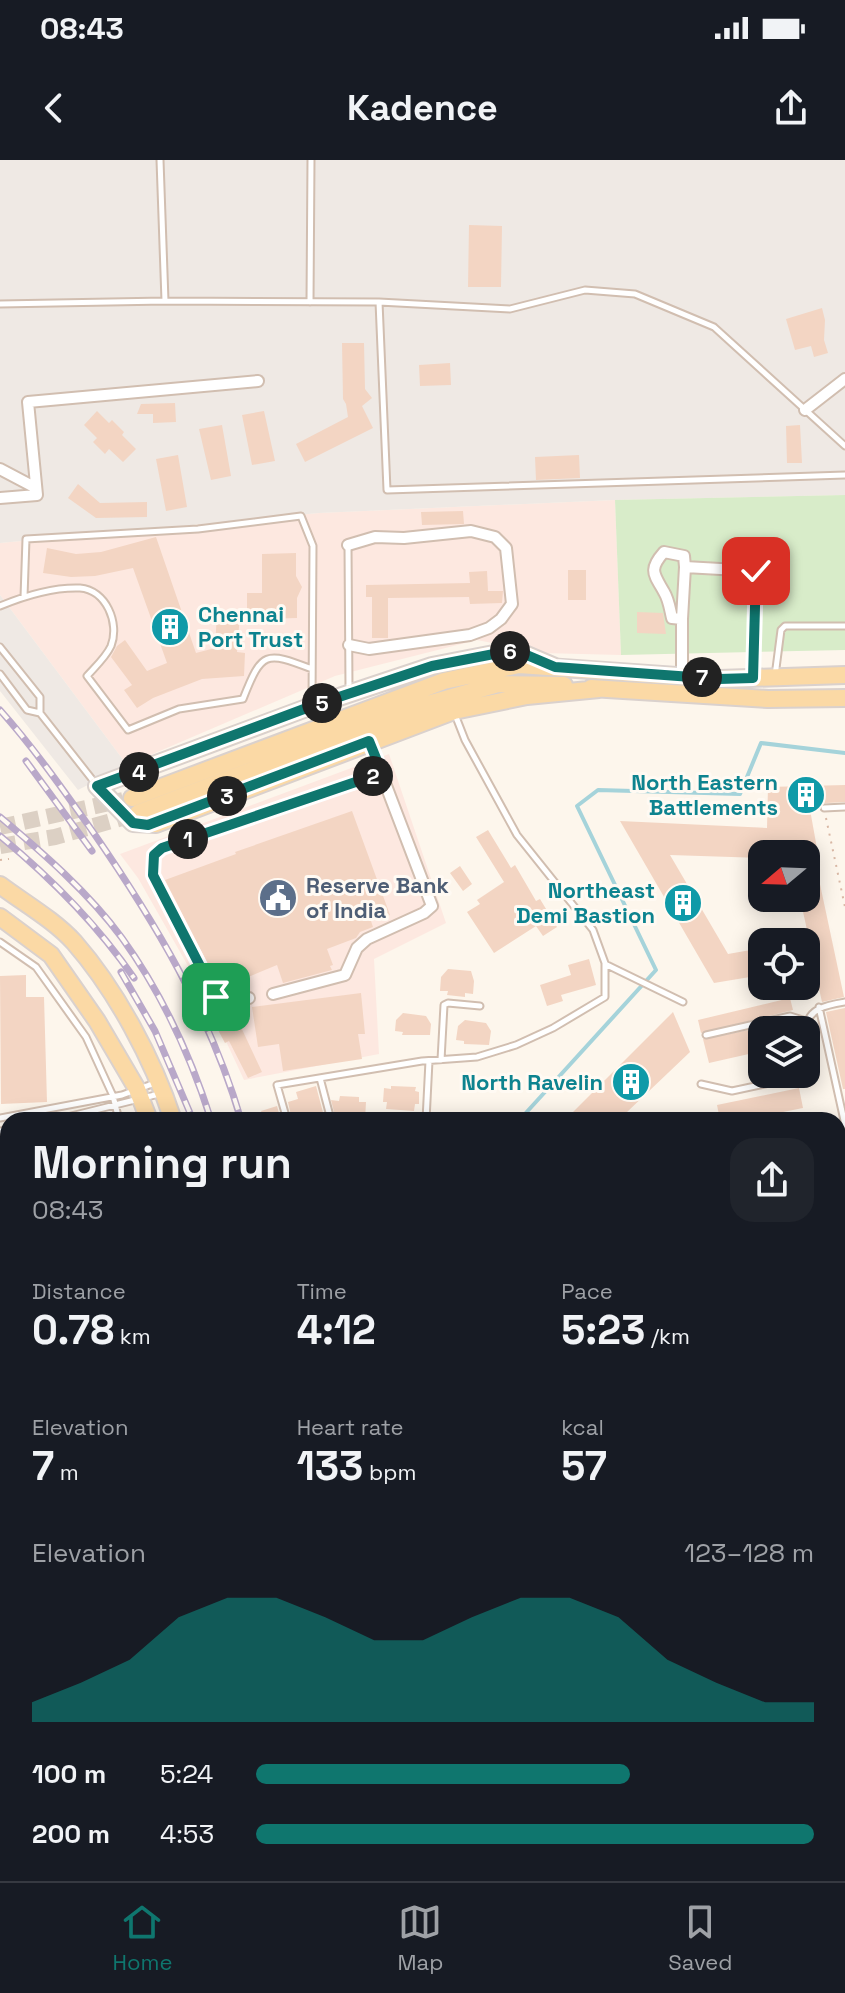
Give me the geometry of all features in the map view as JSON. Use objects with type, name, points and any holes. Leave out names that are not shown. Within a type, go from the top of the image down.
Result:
[{"type":"main road","points":[[555,667],[515,650],[432,666],[312,706],[97,786],[133,823],[148,825],[454,711],[527,696],[599,689]]},
{"type":"main road","points":[[845,675],[753,678],[682,676],[519,665],[444,681],[135,806],[428,704],[498,684],[541,683],[768,699],[845,698]]},
{"type":"main road","points":[[0,885],[72,940],[110,989],[162,1087],[170,1112]]},
{"type":"main road","points":[[0,917],[51,955],[97,1021],[139,1094],[146,1112]]},
{"type":"street","points":[[805,410],[845,379]]},
{"type":"street","points":[[0,498],[37,495],[28,402],[258,381]]},
{"type":"street","points":[[0,469],[36,488]]},
{"type":"street","points":[[348,545],[375,537],[404,538],[471,531],[495,537],[506,548],[512,604],[501,619],[489,628],[470,635],[369,649],[349,645]]},
{"type":"street","points":[[682,619],[672,618],[666,594],[654,578],[655,563],[664,552],[684,556],[682,676]]},
{"type":"street","points":[[685,567],[756,571],[753,678]]},
{"type":"street","points":[[273,994],[345,975],[357,948],[367,939],[424,913],[432,906],[369,741]]},
{"type":"street","points":[[249,998],[216,997],[153,875],[154,855],[162,848],[382,773]]},
{"type":"lane","points":[[160,160],[165,301]]},
{"type":"lane","points":[[310,302],[311,160]]},
{"type":"lane","points":[[0,304],[379,302],[510,309],[585,290],[627,292],[714,327],[845,446]]},
{"type":"lane","points":[[379,302],[387,490],[845,475]]},
{"type":"lane","points":[[24,597],[26,539],[198,529],[301,516],[313,546],[312,706]]},
{"type":"lane","points":[[348,545],[350,693]]},
{"type":"lane","points":[[0,606],[24,597],[82,588],[98,593],[112,617],[112,644],[87,676],[128,730],[179,709],[243,699],[256,667],[268,658],[281,657],[312,669]]},
{"type":"lane","points":[[775,677],[781,630],[785,626],[845,626]]},
{"type":"lane","points":[[0,647],[40,697],[40,713],[97,786]]},
{"type":"lane","points":[[0,674],[27,710],[40,713]]},
{"type":"lane","points":[[285,1112],[277,1085],[429,1061],[477,1057],[516,1045],[579,1014],[605,997],[605,963],[593,930],[517,835],[465,740],[454,711]]},
{"type":"lane","points":[[824,808],[845,807]]},
{"type":"lane","points":[[0,942],[36,967],[86,1037],[117,1112]]},
{"type":"lane","points":[[605,963],[683,1002]]},
{"type":"lane","points":[[811,1016],[819,1007],[845,1002]]},
{"type":"lane","points":[[441,1060],[444,1005],[480,1006]]},
{"type":"lane","points":[[819,1007],[842,1112]]},
{"type":"lane","points":[[706,1035],[748,1026]]},
{"type":"lane","points":[[426,1112],[429,1061]]},
{"type":"lane","points":[[320,1078],[329,1112]]},
{"type":"lane","points":[[701,1084],[732,1091],[748,1088]]},
{"type":"lane","points":[[90,1112],[116,1106],[162,1087]]},
{"type":"lane","points":[[30,1112],[139,1094],[162,1087]]},
{"type":"path","points":[[824,808],[845,907]]},
{"type":"path","points":[[1,861],[9,859]]},
{"type":"shaded area","points":[[0,160],[845,160],[845,495],[615,500],[319,513],[0,543]]},
{"type":"shaded area","points":[[615,500],[621,655],[542,653],[477,640],[335,676],[127,765],[0,595],[0,543],[319,513]]},
{"type":"shaded area","points":[[0,595],[127,765],[78,790],[0,691]]},
{"type":"shaded area","points":[[389,754],[446,923],[374,959],[379,1054],[244,1080],[204,994],[138,878],[120,854]]},
{"type":"green space","points":[[845,495],[845,650],[621,655],[615,500]]},
{"type":"building","points":[[469,225],[502,226],[501,287],[468,287]]},
{"type":"building","points":[[822,308],[828,353],[814,357],[811,346],[795,350],[786,319]]},
{"type":"building","points":[[342,343],[364,343],[365,389],[372,398],[362,406],[373,428],[305,462],[296,444],[348,417],[343,399]]},
{"type":"building","points":[[450,363],[451,385],[420,386],[419,365]]},
{"type":"building","points":[[175,403],[176,422],[153,423],[153,414],[137,414],[141,404]]},
{"type":"building","points":[[97,411],[109,423],[112,420],[136,449],[123,462],[109,449],[105,454],[93,442],[97,438],[84,425]]},
{"type":"building","points":[[264,411],[275,461],[252,465],[242,415]]},
{"type":"building","points":[[222,425],[231,476],[211,480],[199,429]]},
{"type":"building","points":[[800,425],[802,463],[787,463],[786,426]]},
{"type":"building","points":[[178,455],[187,507],[166,511],[156,459]]},
{"type":"building","points":[[579,455],[580,478],[536,480],[535,457]]},
{"type":"building","points":[[78,484],[100,503],[147,502],[147,517],[96,518],[68,498]]},
{"type":"building","points":[[463,511],[464,524],[422,525],[421,512]]},
{"type":"building","name":"Chennai Port Trust","points":[[156,537],[196,653],[215,648],[217,613],[240,614],[237,652],[245,653],[244,676],[202,679],[153,698],[137,708],[124,690],[132,685],[111,657],[117,646],[125,640],[147,671],[167,663],[133,568],[95,576],[43,573],[47,548],[76,554],[101,552]]},
{"type":"building","points":[[296,553],[296,576],[302,587],[297,598],[297,618],[262,619],[262,613],[247,613],[247,593],[262,593],[262,554]]},
{"type":"building","points":[[568,570],[586,570],[586,600],[568,600]]},
{"type":"building","points":[[487,571],[488,591],[503,591],[502,603],[470,604],[469,597],[388,598],[388,638],[372,638],[372,597],[366,597],[366,585],[470,583],[469,572]]},
{"type":"building","points":[[637,612],[663,613],[666,634],[637,633]]},
{"type":"building","name":"Northeast Demi Bastion","points":[[845,785],[845,802],[809,804],[815,840],[748,840],[748,858],[670,855],[728,954],[748,950],[748,977],[714,983],[620,821],[767,828],[768,787]]},
{"type":"building","name":"Reserve Bank of India","points":[[352,811],[390,915],[371,921],[373,927],[360,932],[356,938],[327,949],[332,970],[283,983],[277,965],[236,982],[235,979],[223,983],[221,978],[215,978],[165,880]]},
{"type":"building","points":[[488,830],[511,868],[515,865],[536,901],[540,899],[557,927],[543,936],[536,926],[494,953],[467,912],[480,904],[477,900],[504,882],[476,837]]},
{"type":"building","points":[[460,866],[472,884],[463,891],[450,873]]},
{"type":"building","name":"Northeast Demi Bastion","points":[[820,884],[844,997],[822,1002],[820,928],[807,928],[803,912],[820,912]]},
{"type":"building","points":[[589,959],[596,985],[561,995],[563,1001],[547,1006],[540,985],[571,975],[568,965]]},
{"type":"building","points":[[448,969],[471,971],[473,994],[465,993],[465,997],[440,991],[441,977]]},
{"type":"building","points":[[26,975],[26,997],[44,997],[47,1102],[1,1104],[0,976]]},
{"type":"building","points":[[361,993],[365,1034],[358,1034],[362,1059],[283,1071],[279,1044],[258,1047],[252,1007]]},
{"type":"building","points":[[782,1000],[790,1000],[793,1010],[769,1016],[748,1016],[748,1021],[701,1033],[698,1020]]},
{"type":"building","points":[[845,1008],[845,1089],[843,1089],[826,1012]]},
{"type":"building","points":[[233,1010],[262,1072],[248,1078],[229,1041],[225,1043],[209,1013]]},
{"type":"building","name":"North Ravelin","points":[[673,1012],[690,1052],[627,1112],[573,1112]]},
{"type":"building","points":[[403,1013],[426,1016],[431,1024],[430,1035],[402,1035],[403,1032],[395,1031],[396,1020]]},
{"type":"building","points":[[465,1020],[486,1023],[491,1031],[489,1045],[464,1044],[464,1041],[456,1040],[458,1026]]},
{"type":"building","points":[[748,1030],[748,1054],[709,1063],[703,1039]]},
{"type":"building","points":[[316,1086],[323,1112],[290,1112],[288,1102],[298,1099],[296,1092]]},
{"type":"building","points":[[391,1086],[416,1087],[419,1104],[415,1104],[414,1111],[386,1109],[384,1088],[391,1089]]},
{"type":"building","points":[[799,1088],[803,1108],[783,1112],[718,1112],[717,1105]]},
{"type":"building","points":[[340,1096],[359,1097],[359,1102],[366,1102],[365,1112],[334,1112],[331,1100],[339,1101]]},
{"type":"building","points":[[277,1106],[279,1112],[261,1112]]},
{"type":"waterway","points":[[527,1112],[656,970],[577,806],[598,790],[740,794],[761,743],[845,753]]},
{"type":"tunnel","points":[[0,827],[123,800]]},
{"type":"tunnel","points":[[0,846],[55,837],[136,814]]},
{"type":"railway","points":[[0,710],[37,754],[82,817],[159,935],[214,1043],[238,1112]]},
{"type":"railway","points":[[26,761],[92,851]]},
{"type":"railway","points":[[0,817],[80,889],[122,938],[150,980],[174,1026],[208,1112]]},
{"type":"railway","points":[[0,836],[72,902],[134,978]]},
{"type":"railway","points":[[121,972],[155,1031],[190,1112]]},
{"type":"place","name":"Chennai Port Trust","points":[[170,627]]},
{"type":"place","name":"North Eastern Battlements","points":[[806,795]]},
{"type":"place","name":"Reserve Bank of India","points":[[278,898]]},
{"type":"place","name":"Northeast Demi Bastion","points":[[683,903]]},
{"type":"place","name":"North Ravelin","points":[[631,1082]]},
{"type":"route","points":[[216,997],[153,875],[154,855],[162,848],[382,773],[369,741],[156,824],[133,823],[97,786],[312,706],[432,666],[515,650],[555,667],[719,679],[753,678],[756,571]]}]
